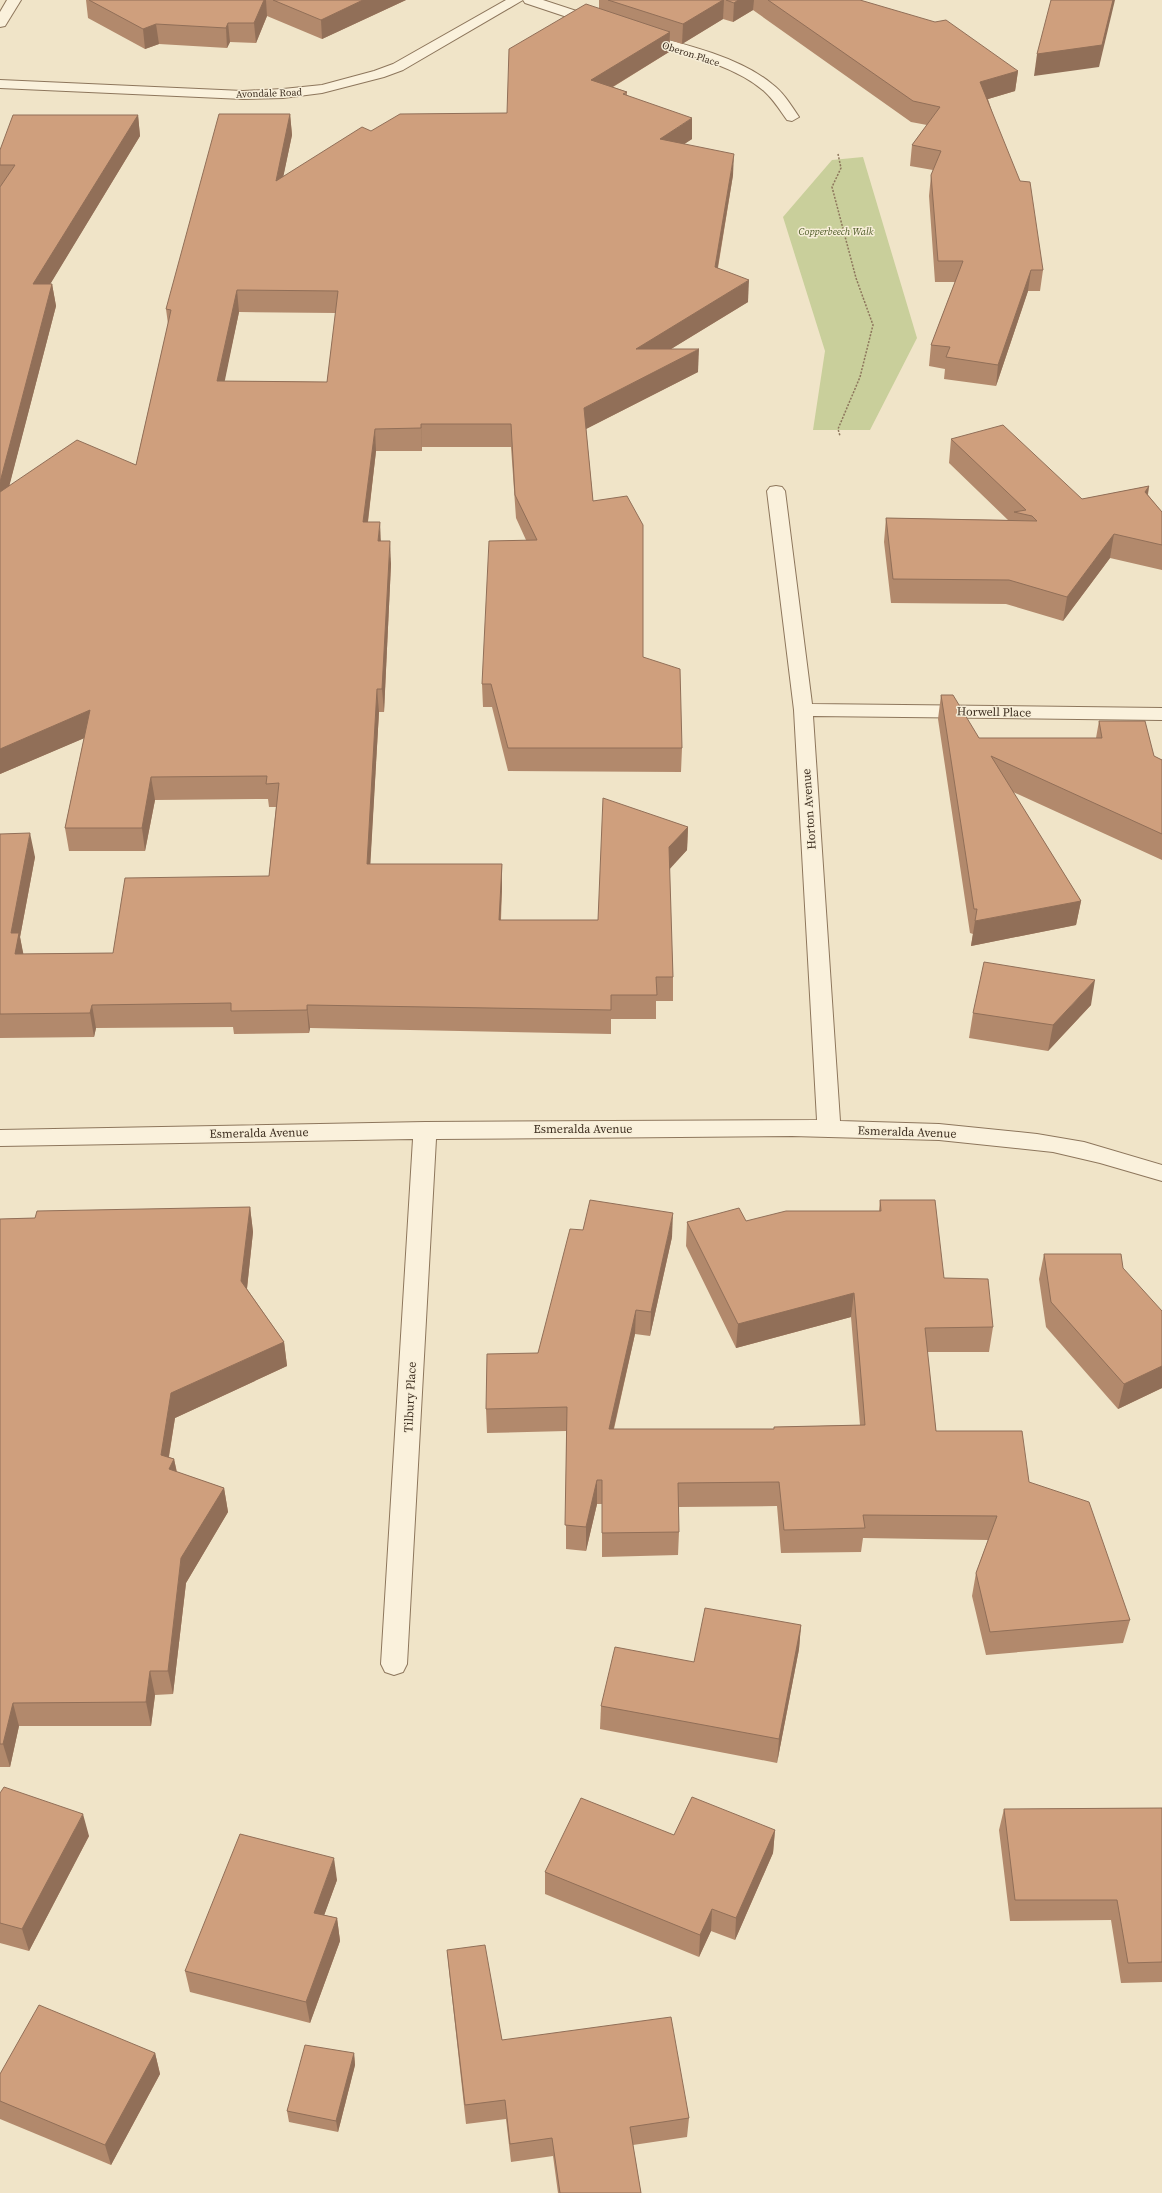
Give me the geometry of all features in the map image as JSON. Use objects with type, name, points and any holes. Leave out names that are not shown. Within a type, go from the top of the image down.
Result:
[{"type":"street","points":[[0,23],[14,0]]},
{"type":"street","name":"Avondale Road","points":[[0,84],[243,95],[276,95],[326,89],[381,74],[398,67],[516,0]]},
{"type":"street","points":[[530,0],[610,27]]},
{"type":"street","name":"Oberon Place","points":[[625,32],[736,68],[765,85],[778,97],[792,117]]},
{"type":"street","name":"Horton Avenue","points":[[776,491],[803,710],[829,1129]]},
{"type":"street","name":"Horwell Place","points":[[803,710],[1162,714]]},
{"type":"street","name":"Esmeralda Avenue","points":[[0,1138],[424,1130],[829,1129],[963,1134],[1039,1142],[1087,1151],[1162,1172]]},
{"type":"street","name":"Tilbury Place","points":[[394,1664],[424,1130]]},
{"type":"path","points":[[838,154],[841,168],[832,187],[856,278],[873,325],[860,377],[838,428],[840,436]]},
{"type":"green space","name":"Copperbeech Walk","points":[[863,157],[917,338],[870,430],[813,430],[825,351],[783,217],[832,160]]},
{"type":"building","points":[[89,0],[264,0],[254,23],[228,23],[226,28],[156,24],[143,29]]},
{"type":"building","points":[[273,0],[363,0],[321,20]]},
{"type":"building","points":[[608,0],[723,0],[683,24]]},
{"type":"building","points":[[726,0],[738,0],[734,3]]},
{"type":"building","points":[[768,0],[860,0],[935,22],[946,20],[1018,71],[980,82],[1020,181],[1030,182],[1043,270],[1031,270],[998,365],[946,357],[950,347],[931,345],[963,261],[938,261],[931,175],[941,151],[912,145],[940,107],[913,101]]},
{"type":"building","points":[[1051,0],[1113,0],[1102,45],[1037,54]]},
{"type":"building","points":[[586,4],[670,32],[591,80],[627,92],[623,94],[692,118],[660,139],[734,154],[715,267],[749,280],[636,349],[699,349],[584,408],[593,501],[627,496],[643,525],[643,657],[680,669],[682,748],[508,748],[491,684],[482,684],[489,541],[537,540],[515,495],[511,424],[421,424],[421,428],[375,429],[363,522],[380,522],[378,541],[390,541],[382,689],[377,689],[367,864],[502,864],[499,920],[598,920],[603,798],[688,827],[669,847],[673,977],[656,977],[657,995],[611,995],[611,1010],[307,1005],[307,1010],[231,1011],[231,1003],[92,1005],[90,1013],[0,1014],[0,834],[30,833],[11,933],[19,933],[15,954],[113,953],[125,878],[269,876],[279,783],[266,784],[267,776],[151,777],[142,828],[65,828],[90,710],[0,749],[0,492],[77,440],[136,465],[171,310],[166,309],[219,114],[290,114],[276,181],[362,127],[371,131],[400,114],[507,113],[509,49]],"holes":[[[237,290],[338,291],[327,382],[217,381]]]},
{"type":"building","points":[[13,115],[138,115],[33,284],[52,284],[0,482],[0,187],[15,165],[0,165],[0,150]]},
{"type":"building","points":[[1003,425],[1082,499],[1149,486],[1145,492],[1162,512],[1162,545],[1114,534],[1067,597],[1009,580],[893,579],[886,518],[1037,521],[1032,516],[1014,512],[1026,510],[951,439]]},
{"type":"building","points":[[941,695],[953,695],[979,738],[1102,738],[1099,721],[1145,721],[1154,756],[1162,760],[1162,834],[991,756],[1081,901],[975,921],[977,909],[974,909]]},
{"type":"building","points":[[984,962],[1095,980],[1053,1025],[973,1013]]},
{"type":"building","points":[[590,1200],[673,1213],[651,1312],[636,1310],[609,1429],[774,1429],[774,1427],[865,1425],[854,1293],[738,1324],[687,1222],[739,1208],[746,1221],[786,1211],[881,1211],[880,1200],[935,1200],[944,1278],[988,1279],[993,1327],[925,1328],[936,1431],[1022,1431],[1029,1482],[1089,1502],[1130,1620],[990,1632],[976,1573],[997,1516],[863,1515],[865,1528],[784,1530],[779,1482],[678,1483],[679,1532],[602,1533],[602,1480],[597,1480],[586,1527],[565,1525],[567,1407],[486,1409],[487,1354],[538,1353],[570,1229],[583,1230]]},
{"type":"building","points":[[250,1207],[241,1281],[284,1342],[171,1393],[161,1455],[174,1459],[169,1469],[224,1488],[181,1558],[168,1671],[150,1671],[146,1702],[13,1703],[3,1744],[0,1744],[0,1219],[35,1218],[37,1211]]},
{"type":"building","points":[[1044,1254],[1121,1254],[1123,1268],[1162,1311],[1162,1366],[1124,1384],[1051,1302]]},
{"type":"building","points":[[705,1608],[801,1625],[779,1739],[601,1706],[615,1647],[694,1662]]},
{"type":"building","points":[[4,1787],[83,1814],[22,1929],[0,1923],[0,1793]]},
{"type":"building","points":[[692,1797],[775,1830],[736,1918],[712,1909],[700,1935],[545,1872],[581,1798],[674,1835]]},
{"type":"building","points":[[1162,1808],[1162,1962],[1128,1963],[1117,1900],[1015,1900],[1004,1809]]},
{"type":"building","points":[[240,1834],[334,1858],[314,1913],[337,1918],[306,2002],[185,1971]]},
{"type":"building","points":[[485,1945],[502,2040],[671,2017],[689,2118],[630,2127],[641,2193],[560,2193],[552,2138],[510,2144],[505,2100],[465,2105],[447,1950]]},
{"type":"building","points":[[39,2005],[155,2053],[105,2145],[0,2101],[0,2074]]},
{"type":"building","points":[[305,2045],[354,2053],[336,2121],[287,2111]]}]
